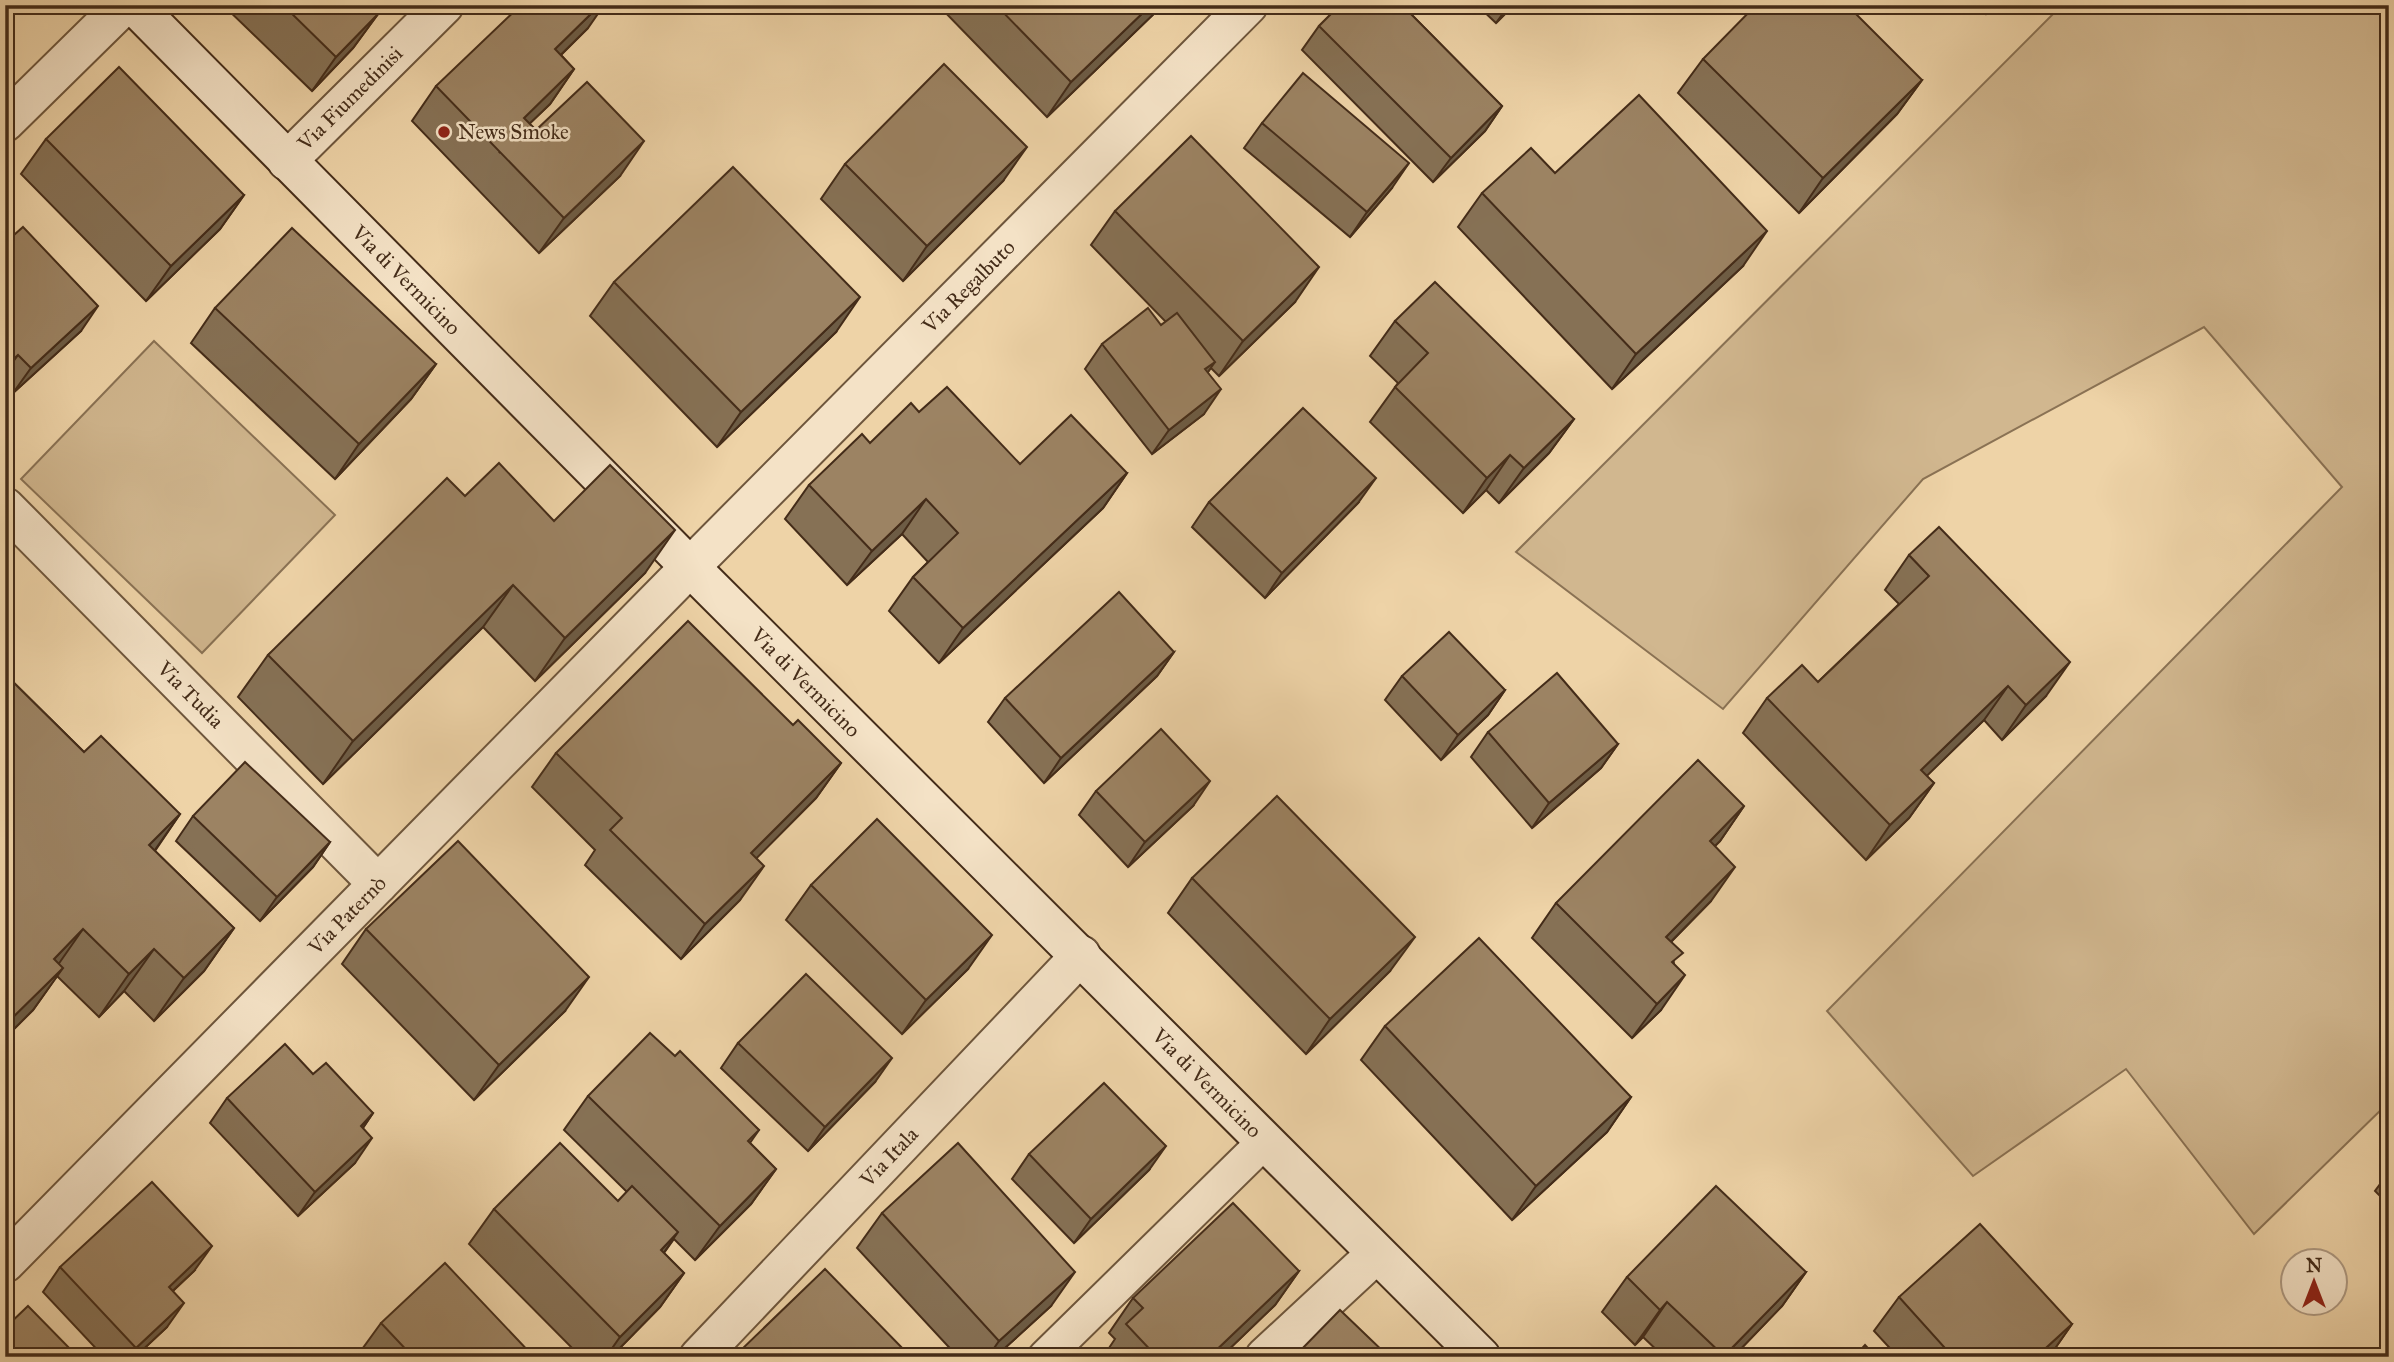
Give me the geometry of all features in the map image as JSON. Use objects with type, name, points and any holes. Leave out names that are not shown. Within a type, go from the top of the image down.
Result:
[{"type":"street","points":[[5,122],[124,5]]},
{"type":"street","name":"Via di Vermicino","points":[[134,5],[690,567],[1481,1357]]},
{"type":"street","name":"Via Fiumedinisi","points":[[287,161],[444,5]]},
{"type":"street","name":"Via Regalbuto","points":[[690,567],[1248,5]]},
{"type":"street","name":"Via Tudia","points":[[5,507],[378,884]]},
{"type":"street","name":"Via Paternò","points":[[5,1263],[690,567]]},
{"type":"street","name":"Via Itala","points":[[699,1357],[1081,955]]},
{"type":"street","points":[[1265,1357],[1376,1254]]},
{"type":"lane","points":[[1045,1357],[1265,1141]]},
{"type":"shaded area","points":[[2062,5],[2389,5],[2389,1102],[2254,1234],[2126,1069],[1973,1176],[1827,1011],[2342,487],[2204,327],[1923,479],[1723,709],[1516,552]]},
{"type":"shaded area","points":[[154,341],[335,515],[202,653],[21,479]]},
{"type":"building","points":[[283,5],[369,5],[378,14],[336,57]]},
{"type":"building","points":[[521,5],[600,5],[555,49],[574,69],[524,118],[536,130],[587,82],[644,141],[564,218],[436,86]]},
{"type":"building","points":[[996,5],[1151,5],[1071,82]]},
{"type":"building","points":[[1340,5],[1402,5],[1502,106],[1451,158],[1319,26]]},
{"type":"building","points":[[1756,5],[1847,5],[1922,80],[1823,178],[1703,59]]},
{"type":"building","points":[[5,21],[12,27],[5,34]]},
{"type":"building","points":[[944,64],[1027,147],[927,246],[845,164]]},
{"type":"building","points":[[119,67],[244,195],[171,266],[46,139]]},
{"type":"building","points":[[1303,73],[1409,163],[1367,212],[1262,123]]},
{"type":"building","points":[[1639,95],[1767,231],[1636,354],[1482,193],[1531,148],[1555,173]]},
{"type":"building","points":[[1191,136],[1319,267],[1243,341],[1115,211]]},
{"type":"building","points":[[733,167],[860,297],[741,412],[614,282]]},
{"type":"building","points":[[23,227],[98,306],[31,368],[18,355],[5,367],[5,243]]},
{"type":"building","points":[[292,228],[436,364],[359,444],[215,308]]},
{"type":"building","points":[[1435,282],[1574,419],[1524,468],[1510,455],[1487,478],[1395,387],[1428,353],[1395,321]]},
{"type":"building","points":[[1148,308],[1161,325],[1177,313],[1215,362],[1205,369],[1221,389],[1169,430],[1102,344]]},
{"type":"building","points":[[947,387],[1020,464],[1071,415],[1127,473],[963,628],[913,577],[958,533],[926,499],[872,551],[809,485],[862,434],[870,443],[911,403],[919,412]]},
{"type":"building","points":[[1303,408],[1376,478],[1282,573],[1209,502]]},
{"type":"building","points":[[499,463],[554,521],[610,465],[675,530],[565,638],[513,585],[353,741],[268,655],[447,478],[465,496]]},
{"type":"building","points":[[1939,527],[2070,662],[2026,705],[2008,686],[1921,770],[1934,783],[1890,825],[1767,698],[1802,665],[1818,682],[1929,576],[1909,555]]},
{"type":"building","points":[[1119,592],[1174,652],[1061,758],[1005,698]]},
{"type":"building","points":[[688,621],[793,725],[798,720],[841,763],[751,853],[764,866],[705,924],[610,830],[622,818],[556,753]]},
{"type":"building","points":[[1449,632],[1505,690],[1458,735],[1402,676]]},
{"type":"building","points":[[1557,673],[1618,744],[1549,803],[1488,732]]},
{"type":"building","points":[[5,674],[84,752],[101,736],[180,814],[149,845],[234,928],[184,978],[154,949],[129,974],[83,929],[54,959],[63,968],[5,1025]]},
{"type":"building","points":[[1161,729],[1210,781],[1145,842],[1096,791]]},
{"type":"building","points":[[1698,760],[1744,806],[1710,841],[1735,867],[1666,937],[1683,953],[1672,962],[1685,975],[1657,1004],[1556,903]]},
{"type":"building","points":[[245,762],[330,842],[277,897],[193,816]]},
{"type":"building","points":[[1277,796],[1415,937],[1330,1019],[1192,878]]},
{"type":"building","points":[[877,819],[992,935],[926,1000],[811,885]]},
{"type":"building","points":[[458,841],[589,977],[499,1065],[366,929]]},
{"type":"building","points":[[1479,938],[1631,1097],[1536,1186],[1385,1026]]},
{"type":"building","points":[[806,974],[892,1058],[825,1127],[738,1043]]},
{"type":"building","points":[[650,1033],[675,1056],[680,1051],[759,1130],[748,1141],[776,1169],[720,1226],[588,1096]]},
{"type":"building","points":[[285,1044],[313,1074],[326,1063],[373,1113],[361,1126],[372,1138],[315,1192],[227,1098]]},
{"type":"building","points":[[1104,1083],[1166,1146],[1091,1219],[1029,1154]]},
{"type":"building","points":[[560,1143],[618,1201],[632,1186],[678,1232],[661,1250],[684,1273],[620,1337],[494,1209]]},
{"type":"building","points":[[958,1143],[1075,1272],[999,1341],[882,1213]]},
{"type":"building","points":[[152,1182],[212,1246],[169,1287],[184,1303],[136,1348],[60,1267]]},
{"type":"building","points":[[1716,1186],[1806,1272],[1724,1356],[1667,1302],[1660,1310],[1627,1277]]},
{"type":"building","points":[[1233,1203],[1299,1271],[1209,1357],[1157,1357],[1126,1324],[1143,1308],[1133,1298]]},
{"type":"building","points":[[1980,1224],[2072,1324],[2036,1357],[1953,1357],[1899,1297]]},
{"type":"building","points":[[445,1263],[534,1357],[413,1357],[381,1323]]},
{"type":"building","points":[[825,1269],[911,1357],[747,1357],[741,1350]]},
{"type":"building","points":[[28,1306],[78,1357],[5,1357],[5,1328]]},
{"type":"building","points":[[1340,1310],[1389,1357],[1294,1357]]},
{"type":"building","points":[[1865,1345],[1876,1357],[1854,1357]]},
{"type":"building","points":[[2195,1351],[2201,1357],[2189,1357]]},
{"type":"place","name":"News Smoke","points":[[444,132]]}]
